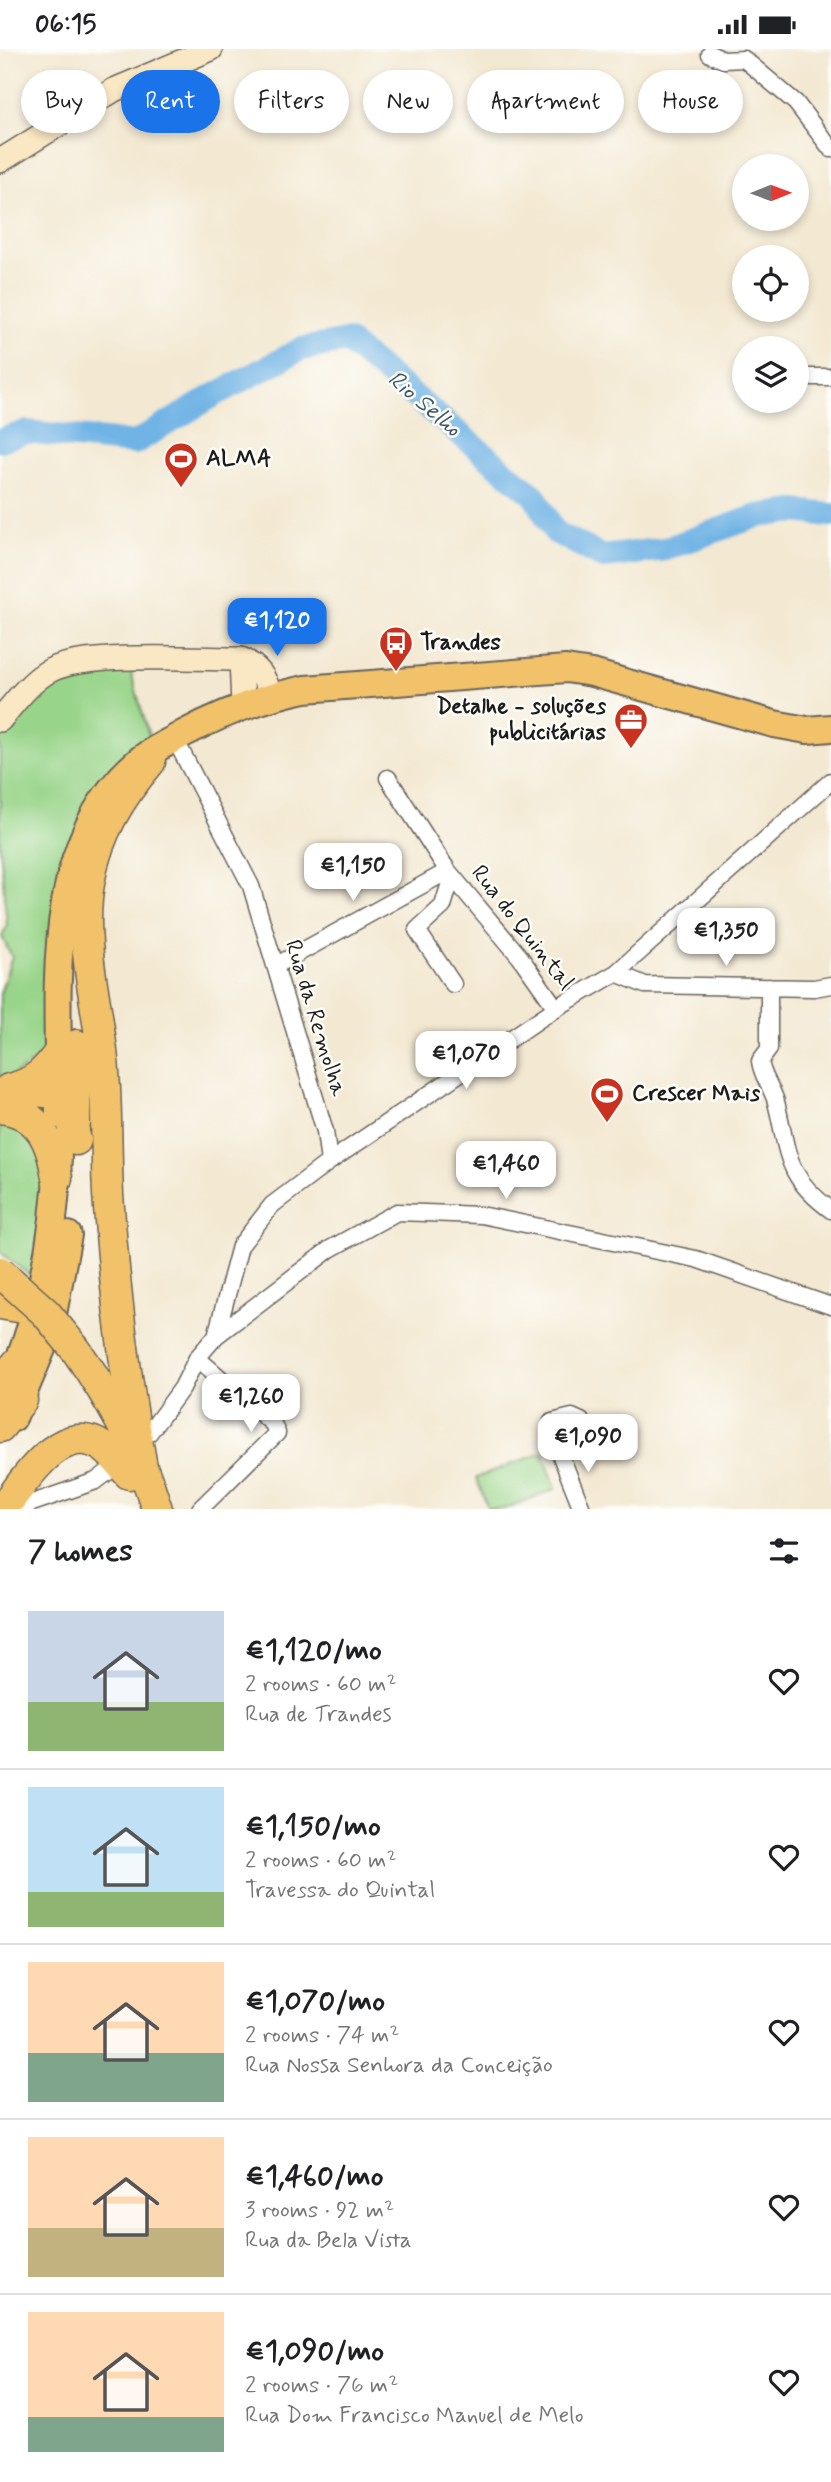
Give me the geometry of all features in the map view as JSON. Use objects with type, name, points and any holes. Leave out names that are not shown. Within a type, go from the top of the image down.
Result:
[{"type":"highway","points":[[128,1470],[132,1411],[112,1236],[104,1071],[85,926],[89,879],[102,838],[118,803],[150,762]]},
{"type":"highway","points":[[0,1092],[32,1081],[43,1073],[60,1051]]},
{"type":"highway","points":[[0,1092],[59,1095],[70,1105],[76,1140]]},
{"type":"highway","points":[[0,1108],[18,1112],[36,1123],[45,1134],[53,1150],[57,1178]]},
{"type":"highway","points":[[0,1272],[46,1313],[75,1361]]},
{"type":"highway","points":[[6,1301],[75,1361],[117,1410],[128,1470],[141,1509]]},
{"type":"highway","points":[[0,1427],[10,1387]]},
{"type":"highway","points":[[3,1509],[41,1461],[70,1442],[81,1440],[102,1446],[128,1470],[157,1509]]},
{"type":"main road","points":[[0,1441],[10,1387],[41,1282],[57,1178],[62,907],[76,857],[94,815],[114,784],[149,753],[243,705],[305,689],[566,669],[592,673],[774,724],[807,730],[831,728]]},
{"type":"main road","points":[[10,1387],[56,1307],[71,1215],[76,1140],[75,944],[82,873],[89,848],[111,804],[175,739]]},
{"type":"street","points":[[0,162],[114,90],[211,49]]},
{"type":"street","points":[[710,54],[723,60],[744,59],[796,103],[831,149]]},
{"type":"street","points":[[809,377],[831,377]]},
{"type":"street","points":[[0,720],[49,671],[121,659],[241,659],[255,665],[265,679],[271,696]]},
{"type":"street","points":[[241,659],[243,705]]},
{"type":"street","name":"Rua da Remolha","points":[[175,739],[251,886],[325,1131],[329,1162]]},
{"type":"street","name":"Rua do Quintal","points":[[388,778],[450,873],[520,957],[556,1008]]},
{"type":"street","points":[[216,1336],[240,1246],[272,1205],[329,1162],[556,1008],[616,973],[831,781]]},
{"type":"street","points":[[275,966],[450,873]]},
{"type":"street","name":"Rua do Quintal","points":[[450,873],[443,906],[417,930],[453,984]]},
{"type":"street","points":[[616,973],[645,985],[831,985]]},
{"type":"street","points":[[769,987],[769,1049],[760,1061],[762,1077],[775,1099],[782,1138],[794,1176],[831,1210]]},
{"type":"street","points":[[149,1433],[182,1388],[197,1358],[216,1336],[330,1249],[397,1212],[481,1215],[696,1259],[831,1306]]},
{"type":"street","points":[[197,1358],[273,1424],[276,1433],[200,1509]]},
{"type":"street","points":[[582,1509],[551,1431],[552,1422],[572,1417],[581,1421],[585,1429]]},
{"type":"street","points":[[15,1509],[128,1470]]},
{"type":"green space","points":[[129,666],[151,743],[113,777],[45,1054],[0,1084],[0,994],[12,957],[2,937],[7,925],[0,847],[0,729],[51,675]]},
{"type":"green space","points":[[0,1117],[11,1119],[47,1149],[34,1279],[0,1252]]},
{"type":"green space","points":[[543,1452],[556,1489],[504,1509],[488,1509],[476,1478]]},
{"type":"waterway","name":"Rio Selho","points":[[0,440],[27,432],[135,443],[213,396],[301,349],[347,341],[535,496],[555,532],[603,557],[665,549],[757,516],[795,511],[831,515]]},
{"type":"place","name":"ALMA","points":[[181,489]]},
{"type":"place","name":"Trandes","points":[[396,673]]},
{"type":"place","name":"Detalhe - soluções publicitárias","points":[[631,750]]},
{"type":"place","name":"Crescer Mais","points":[[607,1124]]}]
